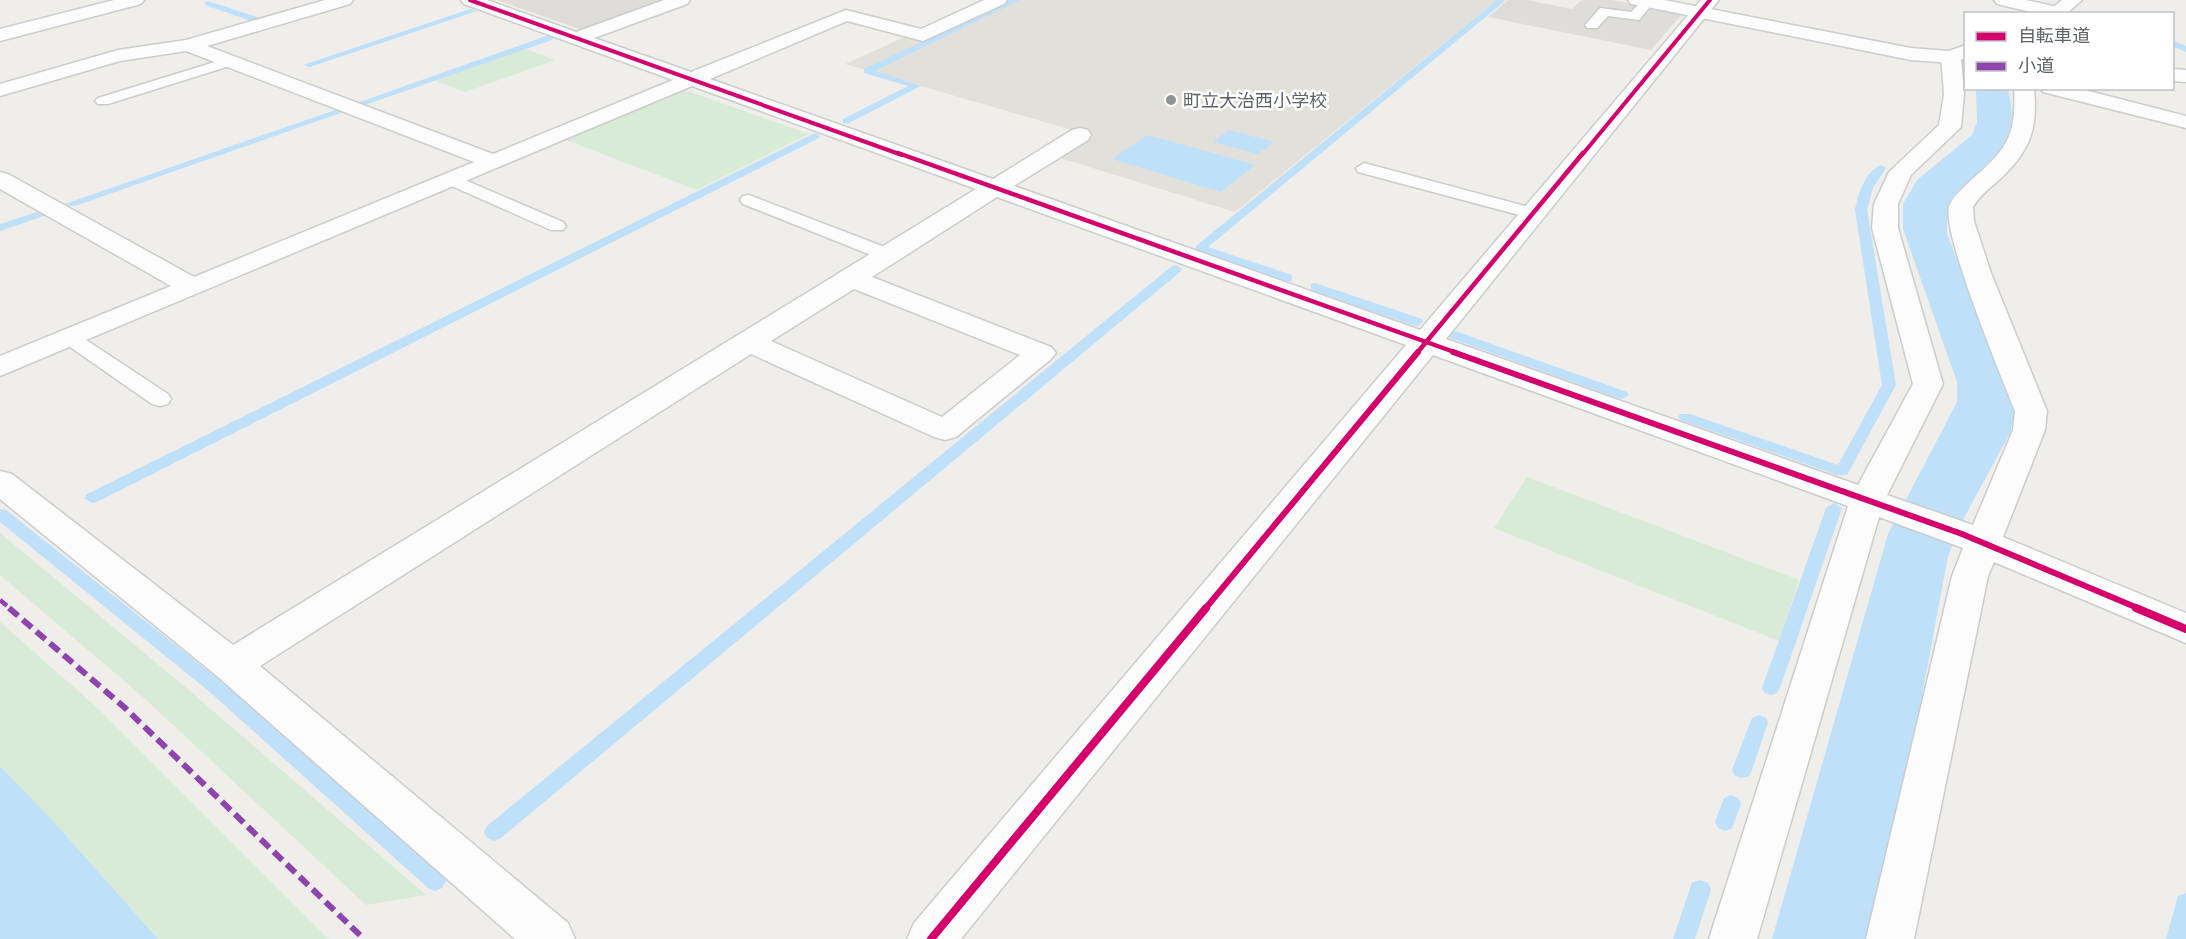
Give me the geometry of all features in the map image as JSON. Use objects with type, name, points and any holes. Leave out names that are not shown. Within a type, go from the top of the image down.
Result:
[{"type":"street","points":[[0,35],[135,0]]},
{"type":"street","points":[[0,90],[118,56],[188,45],[345,0]]},
{"type":"street","points":[[576,38],[681,0]]},
{"type":"street","points":[[0,367],[846,15],[923,35],[998,0]]},
{"type":"street","points":[[2003,0],[2062,8]]},
{"type":"street","points":[[2030,0],[2062,8]]},
{"type":"street","points":[[476,1],[1972,538],[2186,629]]},
{"type":"street","points":[[1642,1],[1705,6],[1911,54],[1959,60],[1950,127],[1901,172],[1886,204],[1885,228],[1928,384],[1882,505],[1733,939]]},
{"type":"street","points":[[937,937],[1705,6]]},
{"type":"street","points":[[188,45],[495,162]]},
{"type":"street","points":[[1890,939],[1970,576],[1972,538],[2030,430],[2031,411],[1972,258],[1963,229],[1961,208],[1968,196],[2010,159],[2020,143],[2025,103],[2024,90]]},
{"type":"street","points":[[2058,90],[2186,122]]},
{"type":"street","points":[[231,665],[1080,135]]},
{"type":"street","points":[[0,179],[193,287]]},
{"type":"street","points":[[749,342],[945,430],[1041,353],[851,278]]},
{"type":"street","points":[[0,482],[231,665],[551,939]]},
{"type":"lane","points":[[1592,25],[1605,11],[1634,17],[1642,1]]},
{"type":"lane","points":[[103,100],[231,61]]},
{"type":"lane","points":[[1364,168],[1534,214]]},
{"type":"lane","points":[[453,180],[557,226]]},
{"type":"lane","points":[[749,200],[888,255]]},
{"type":"lane","points":[[70,338],[160,399]]},
{"type":"shaded area","points":[[497,0],[666,0],[582,30]]},
{"type":"shaded area","name":"町立大治西小学校","points":[[1011,0],[1497,0],[1235,212],[1060,158],[1093,136],[845,64],[907,36],[925,41]]},
{"type":"shaded area","points":[[1508,0],[1527,0],[1572,9],[1582,0],[1611,0],[1683,13],[1651,50],[1488,17]]},
{"type":"green space","points":[[523,48],[555,60],[465,92],[432,80]]},
{"type":"green space","points":[[685,90],[809,134],[697,190],[566,140]]},
{"type":"green space","points":[[1527,477],[1799,580],[1779,641],[1494,528]]},
{"type":"green space","points":[[0,533],[190,691],[426,895],[366,905],[143,697],[0,575]]},
{"type":"green space","points":[[0,622],[102,712],[329,939],[158,939],[53,821],[0,766]]},
{"type":"water","points":[[1976,90],[2008,90],[2011,106],[2009,133],[1997,153],[1951,198],[1947,213],[1947,234],[2012,403],[2014,417],[2010,433],[1964,518],[1948,556],[1902,803],[1869,939],[1772,939],[1888,534],[1957,402],[1957,382],[1903,229],[1903,204],[1917,180],[1972,135],[1977,122]]},
{"type":"water","points":[[1229,130],[1274,142],[1258,154],[1213,142]]},
{"type":"water","points":[[1148,135],[1255,165],[1221,192],[1112,159]]},
{"type":"water","points":[[0,766],[53,821],[158,939],[0,939]]},
{"type":"waterway","points":[[846,121],[916,86],[867,71],[1016,0]]},
{"type":"waterway","points":[[1288,278],[1200,248],[1502,0]]},
{"type":"waterway","points":[[208,3],[260,21]]},
{"type":"waterway","points":[[307,65],[473,11]]},
{"type":"waterway","points":[[362,103],[549,38]]},
{"type":"waterway","points":[[2174,43],[2186,49]]},
{"type":"waterway","points":[[71,204],[341,111]]},
{"type":"waterway","points":[[92,498],[815,136]]},
{"type":"waterway","points":[[1685,417],[1842,472],[1889,385],[1861,210],[1867,188],[1881,168]]},
{"type":"waterway","points":[[0,228],[40,214]]},
{"type":"waterway","points":[[494,832],[1176,269]]},
{"type":"waterway","points":[[1315,287],[1417,322]]},
{"type":"waterway","points":[[1455,335],[1622,395]]},
{"type":"waterway","points":[[1771,688],[1834,508]]},
{"type":"waterway","points":[[0,514],[217,688],[435,881]]},
{"type":"waterway","points":[[1742,770],[1759,723]]},
{"type":"waterway","points":[[1725,822],[1731,804]]},
{"type":"waterway","points":[[1684,939],[1700,890]]},
{"type":"waterway","points":[[2177,939],[2186,903]]},
{"type":"marked path","points":[[0,600],[124,707],[364,939]]},
{"type":"cycle path","points":[[470,0],[1962,534],[2186,629]]},
{"type":"cycle path","points":[[931,939],[1710,0]]},
{"type":"place","name":"町立大治西小学校","points":[[1171,100]]}]
